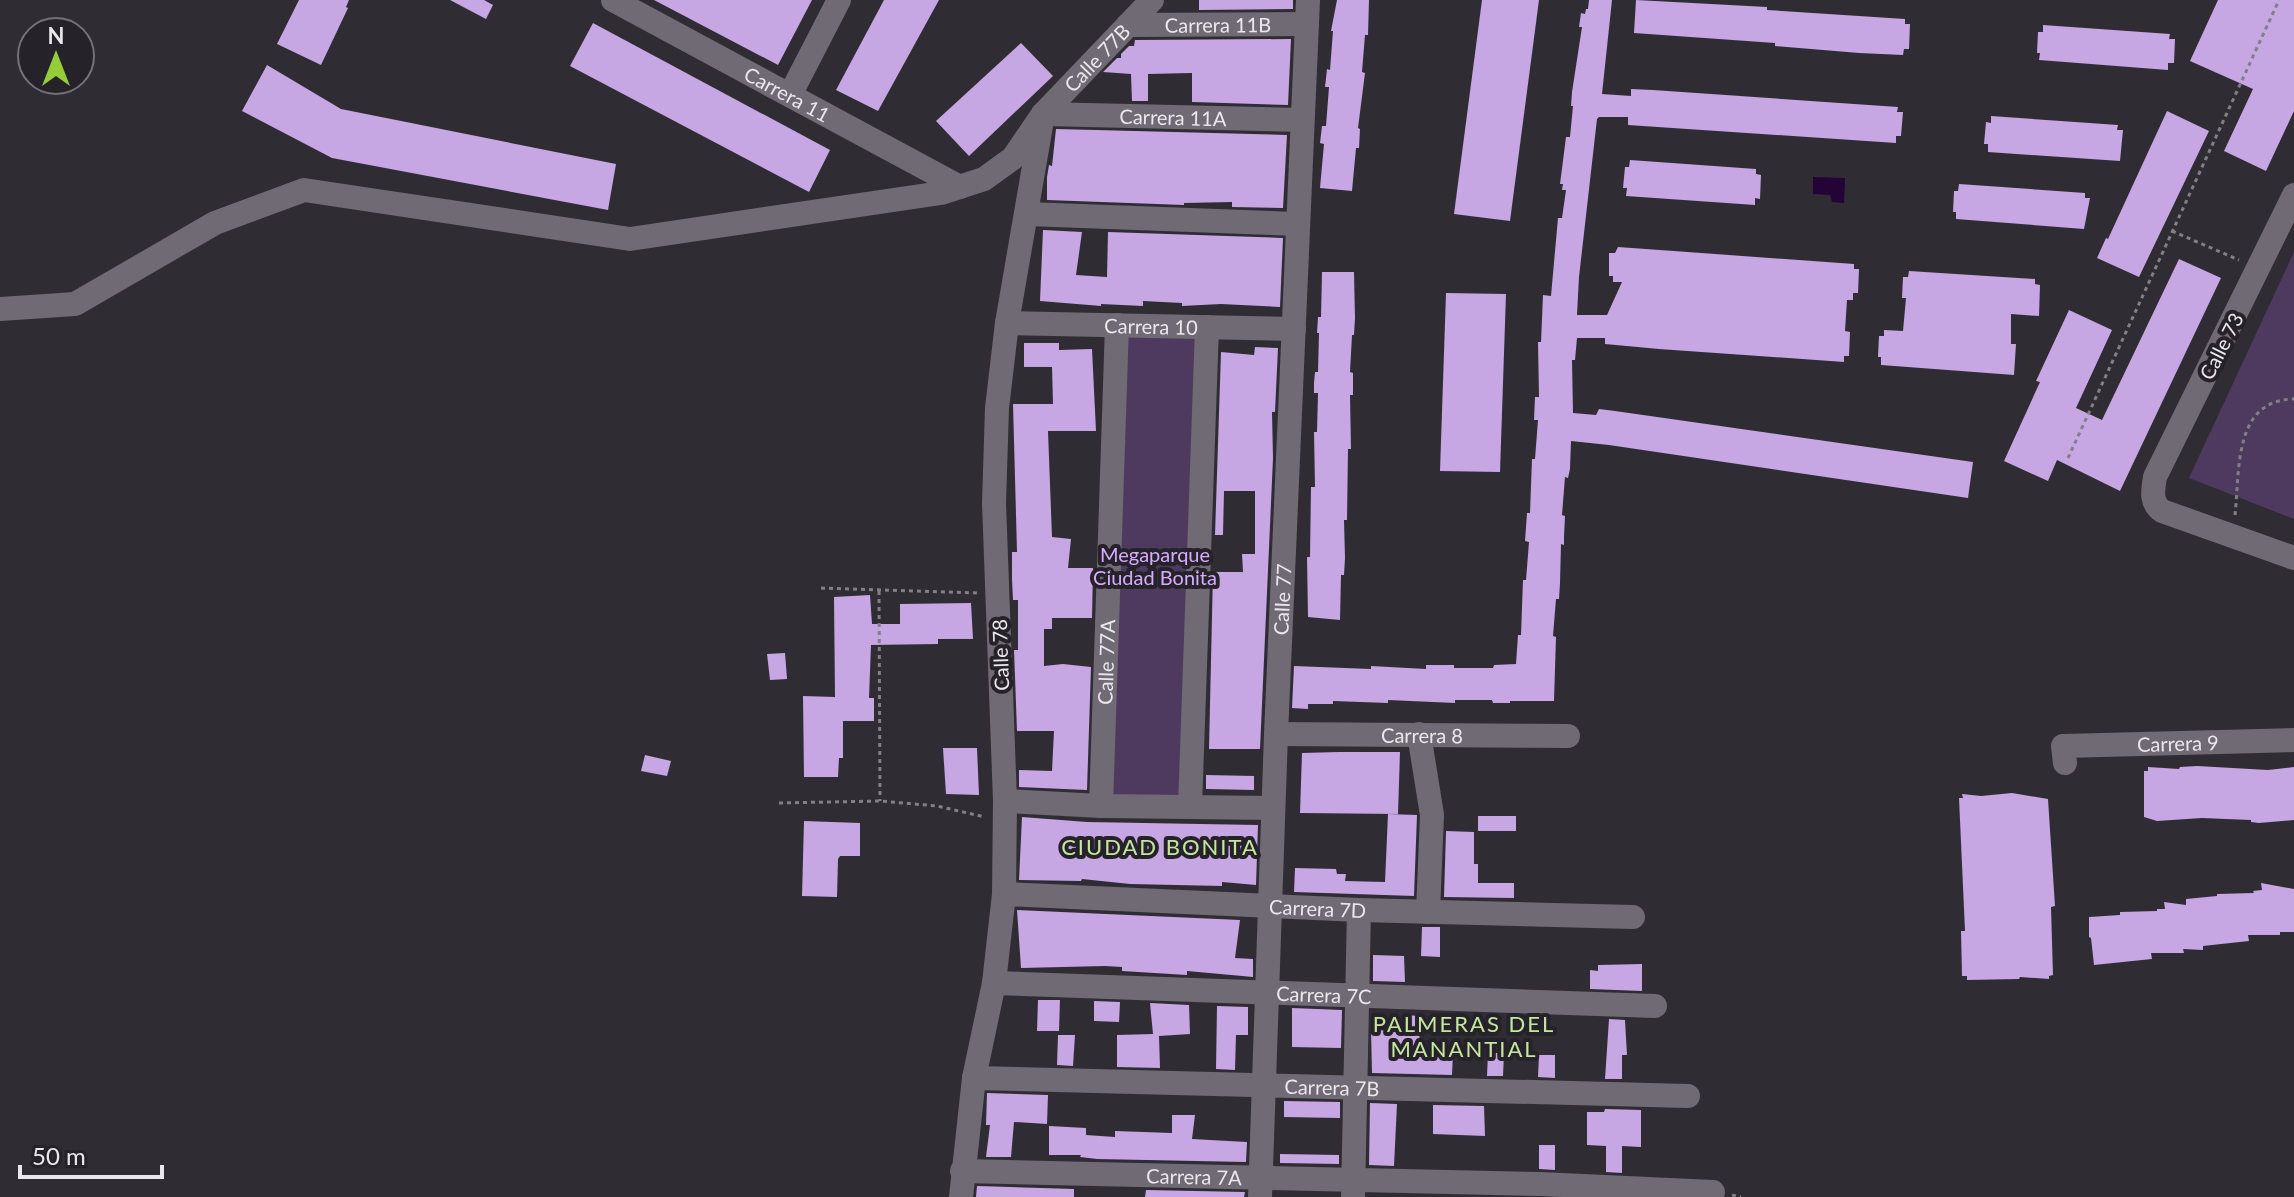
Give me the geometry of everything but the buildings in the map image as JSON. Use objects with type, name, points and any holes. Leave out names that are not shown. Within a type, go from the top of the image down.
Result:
[{"type":"street","name":"Carrera 11","points":[[613,0],[960,187]]},
{"type":"street","points":[[790,95],[839,0]]},
{"type":"street","name":"Calle 77B","points":[[0,309],[75,304],[215,223],[304,190],[630,239],[941,193],[984,179],[1013,158],[1043,114],[1152,0]]},
{"type":"street","name":"Carrera 11B","points":[[1128,25],[1308,12]]},
{"type":"street","name":"Calle 77","points":[[1260,1188],[1276,734],[1308,12]]},
{"type":"street","name":"Carrera 11A","points":[[1043,114],[1302,120]]},
{"type":"street","name":"Calle 78","points":[[961,1197],[974,1078],[994,983],[1004,894],[1005,811],[994,503],[997,408],[1007,323],[1043,114]]},
{"type":"street","name":"Calle 73","points":[[2294,195],[2155,477],[2153,498],[2162,511],[2294,558]]},
{"type":"street","points":[[1027,214],[1297,224]]},
{"type":"street","name":"Carrera 10","points":[[1007,323],[1294,329]]},
{"type":"street","name":"Calle 77A","points":[[1101,806],[1117,325]]},
{"type":"street","points":[[1190,807],[1207,327]]},
{"type":"street","name":"Carrera 8","points":[[1276,734],[1568,736]]},
{"type":"street","points":[[1419,734],[1432,815],[1428,912]]},
{"type":"street","name":"Carrera 9","points":[[2064,755],[2294,740]]},
{"type":"street","points":[[1005,811],[1101,806],[1273,808]]},
{"type":"street","name":"Carrera 7D","points":[[1004,894],[1359,910],[1633,917]]},
{"type":"street","points":[[1353,1188],[1359,910]]},
{"type":"street","name":"Carrera 7C","points":[[994,983],[1268,990],[1655,1006]]},
{"type":"street","name":"Carrera 7B","points":[[974,1078],[1688,1096]]},
{"type":"street","name":"Carrera 7A","points":[[962,1171],[1260,1188],[1713,1192]]},
{"type":"path","points":[[2068,458],[2279,0]]},
{"type":"path","points":[[2172,231],[2259,270]]},
{"type":"path","points":[[2237,497],[2245,428],[2262,406],[2294,399]]},
{"type":"path","points":[[821,588],[974,593],[998,591]]},
{"type":"path","points":[[879,591],[880,801]]},
{"type":"path","points":[[779,803],[880,801],[1005,811]]},
{"type":"green space","points":[[2294,252],[2294,519],[2189,478]]},
{"type":"green space","name":"Megaparque Ciudad Bonita","points":[[1127,332],[1201,335],[1183,800],[1109,797]]},
{"type":"shaded area","points":[[1813,177],[1845,178],[1844,203],[1832,202],[1830,195],[1813,194]]},
{"type":"district","name":"CIUDAD BONITA","points":[[1160,846]]},
{"type":"district","name":"PALMERAS DEL MANANTIAL","points":[[1464,1036]]}]
